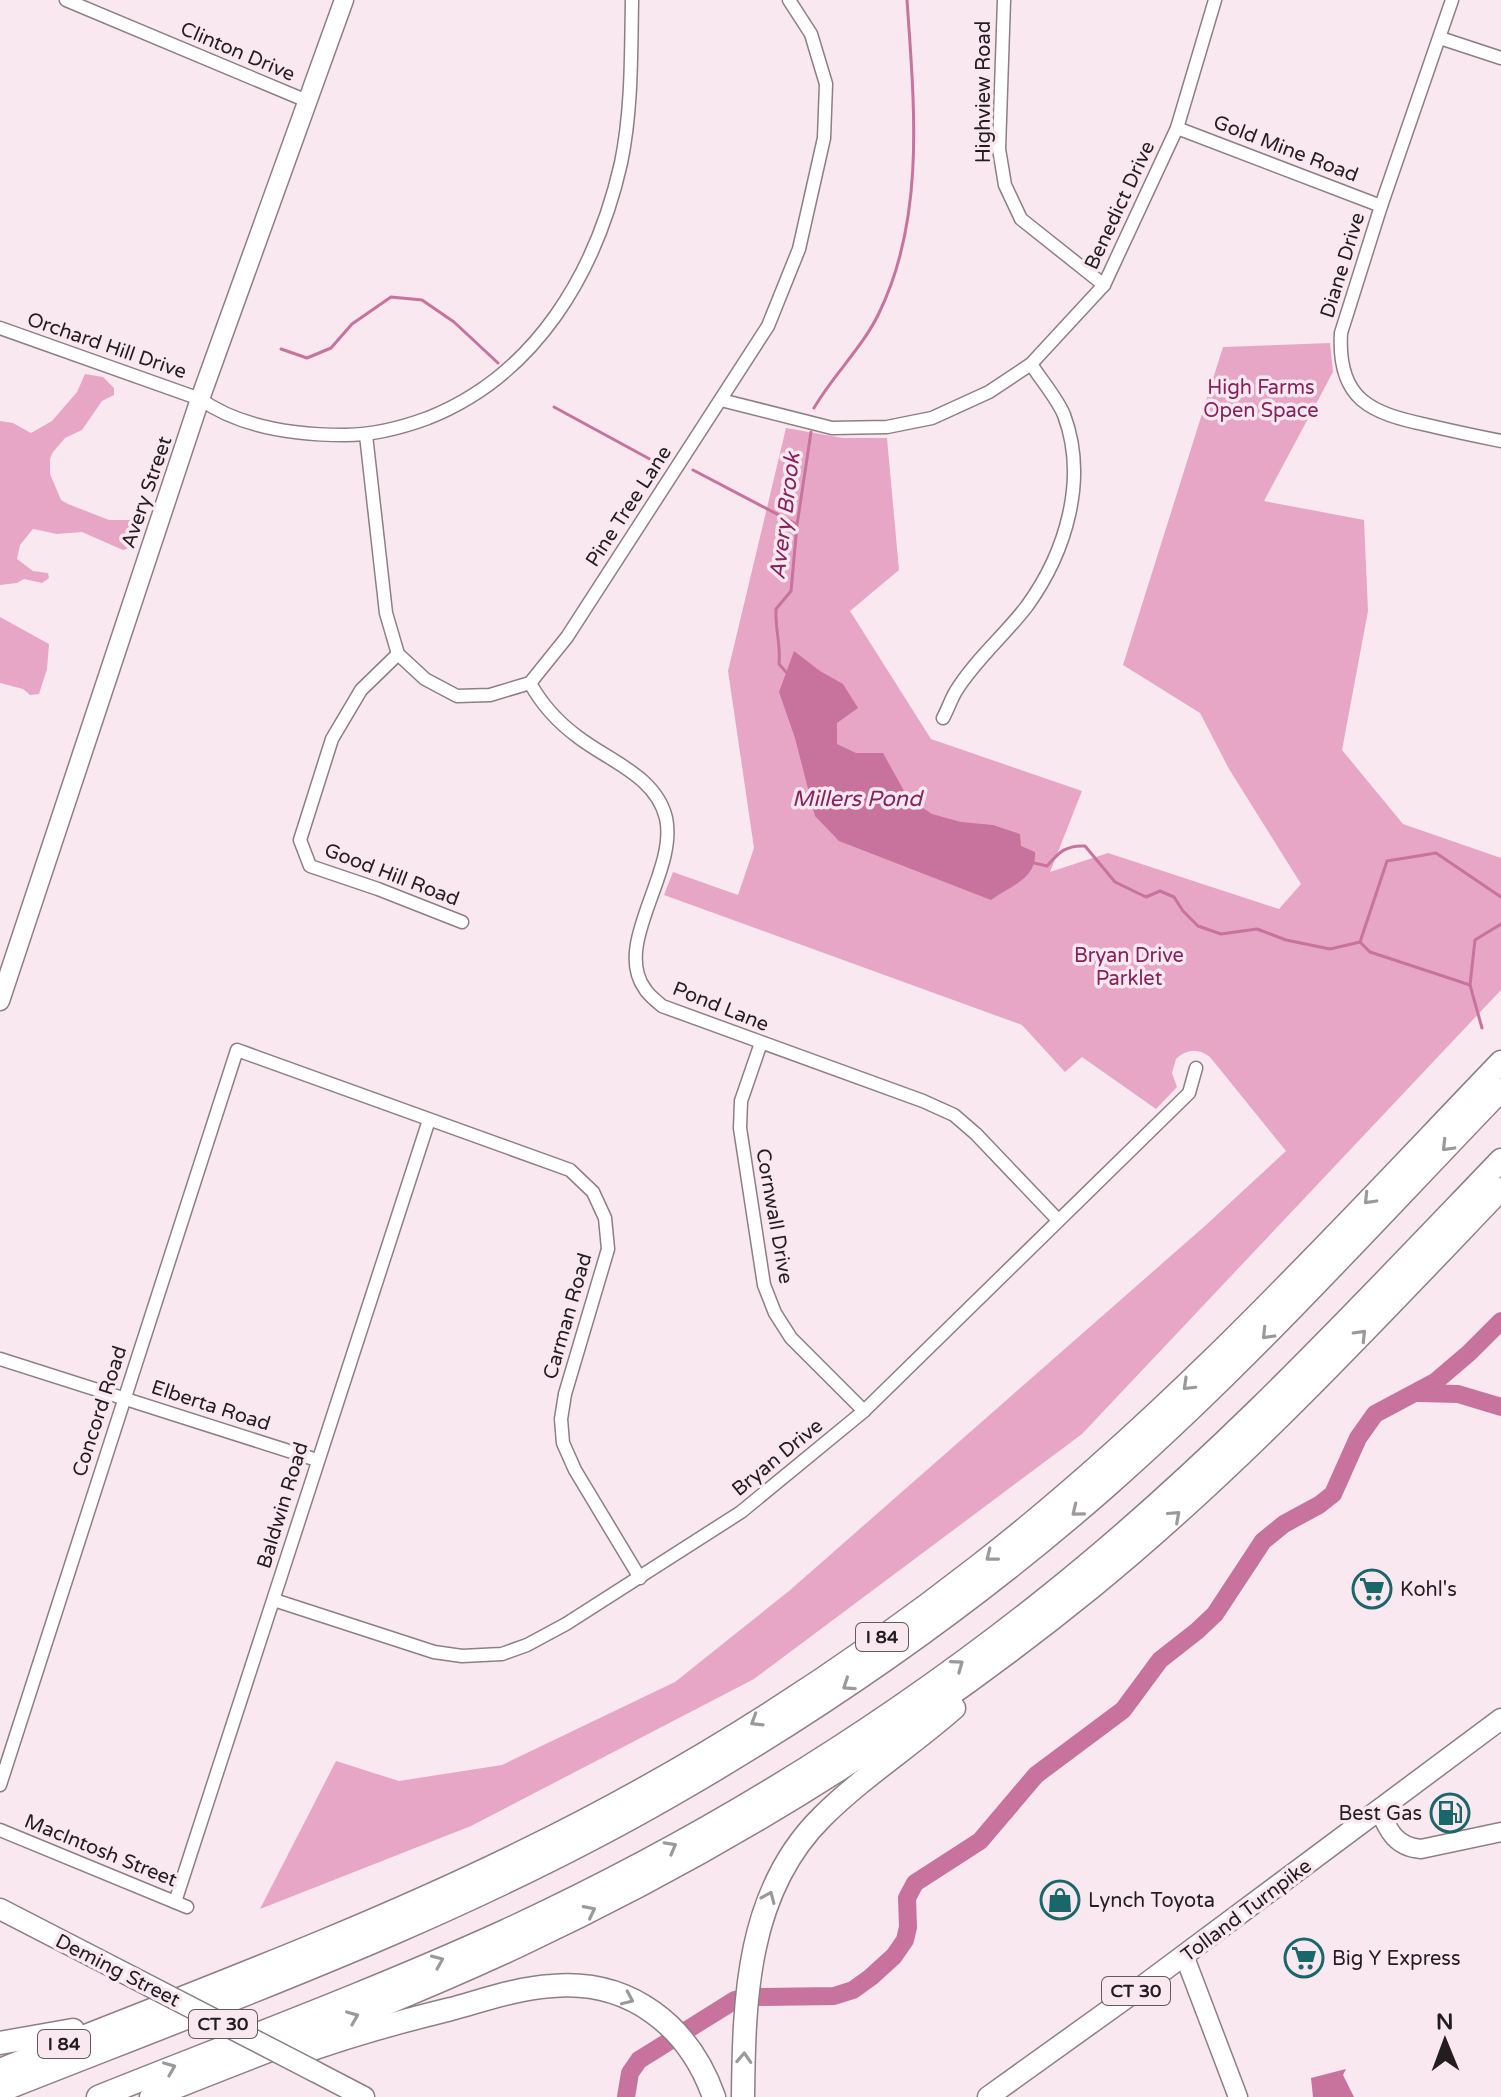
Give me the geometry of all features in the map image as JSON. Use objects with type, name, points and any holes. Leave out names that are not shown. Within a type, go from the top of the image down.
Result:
[{"type":"highway","name":"I 84","points":[[0,2070],[340,1934],[545,1841],[697,1757],[865,1649],[1026,1528],[1162,1409],[1233,1341],[1501,1062]]},
{"type":"highway","points":[[0,2091],[365,1945],[513,1879],[670,1796],[840,1690],[971,1596],[1127,1468],[1237,1364],[1501,1090]]},
{"type":"highway","points":[[98,2097],[402,1976],[536,1916],[724,1817],[890,1713],[1051,1595],[1172,1492],[1282,1388],[1501,1160]]},
{"type":"highway","points":[[743,2097],[746,2019],[754,1942],[772,1890],[791,1855],[814,1825],[1149,1539],[1244,1453],[1501,1189]]},
{"type":"highway","points":[[151,2097],[485,1961],[648,1882],[745,1828],[857,1759],[969,1682],[1057,1615]]},
{"type":"highway","points":[[202,2077],[284,2059],[395,2023],[543,1987],[576,1986],[610,1992],[644,2006],[665,2021],[693,2051],[714,2097]]},
{"type":"highway","points":[[0,2043],[129,2018]]},
{"type":"main road","name":"Avery Street","points":[[0,1001],[200,399],[344,0]]},
{"type":"main road","name":"Tolland Turnpike","points":[[988,2097],[1501,1719]]},
{"type":"main road","points":[[1379,1809],[1396,1841],[1408,1848],[1421,1849],[1501,1832]]},
{"type":"main road","name":"Deming Street","points":[[0,1909],[364,2097]]},
{"type":"main road","points":[[1184,1955],[1238,2097]]},
{"type":"street","name":"Clinton Drive","points":[[66,0],[307,101]]},
{"type":"street","points":[[200,399],[215,409],[306,435],[366,435],[405,427],[464,403],[515,363],[542,335],[566,301],[603,231],[621,161],[631,67],[632,0]]},
{"type":"street","name":"Pine Tree Lane","points":[[530,683],[567,637],[768,326],[799,249],[824,138],[826,84],[811,34],[789,0]]},
{"type":"street","name":"Highview Road","points":[[1004,0],[999,149],[1005,185],[1021,219],[1104,285]]},
{"type":"street","name":"Benedict Drive","points":[[721,400],[832,428],[887,427],[932,418],[989,392],[1031,364],[1104,285],[1177,128],[1215,0]]},
{"type":"street","name":"Diane Drive","points":[[1452,0],[1381,206],[1341,333],[1340,355],[1356,395],[1370,409],[1391,417],[1501,441]]},
{"type":"street","points":[[1440,38],[1501,58]]},
{"type":"street","name":"Gold Mine Road","points":[[1177,128],[1381,206]]},
{"type":"street","name":"Orchard Hill Drive","points":[[0,328],[200,399]]},
{"type":"street","points":[[943,718],[957,689],[1028,604],[1048,570],[1065,531],[1074,489],[1074,450],[1063,413],[1031,364]]},
{"type":"street","points":[[366,435],[386,613],[398,654],[425,679],[457,696],[490,695],[530,683]]},
{"type":"street","name":"Good Hill Road","points":[[398,654],[361,690],[332,739],[300,840],[310,866],[462,922]]},
{"type":"street","name":"Pond Lane","points":[[530,683],[540,700],[577,737],[639,777],[657,797],[666,818],[667,844],[660,877],[637,940],[635,967],[644,989],[662,1006],[954,1115],[1058,1220]]},
{"type":"street","name":"Cornwall Drive","points":[[761,1043],[741,1101],[740,1128],[764,1285],[775,1313],[791,1338],[864,1411]]},
{"type":"street","name":"Carman Road","points":[[237,1050],[570,1170],[593,1192],[605,1218],[608,1249],[565,1394],[561,1419],[563,1443],[575,1470],[640,1578]]},
{"type":"street","name":"Concord Road","points":[[0,1785],[237,1050]]},
{"type":"street","name":"Bryan Drive","points":[[274,1600],[434,1652],[462,1656],[502,1654],[566,1624],[741,1512],[864,1411],[1189,1093],[1196,1068]]},
{"type":"street","name":"Baldwin Road","points":[[181,1904],[317,1460],[429,1120]]},
{"type":"street","name":"Elberta Road","points":[[0,1359],[317,1460]]},
{"type":"street","name":"MacIntosh Street","points":[[0,1830],[181,1904]]},
{"type":"green space","points":[[1330,343],[1333,372],[1264,501],[1364,520],[1368,611],[1342,750],[1403,824],[1501,858],[1501,990],[1082,1434],[754,1679],[471,1826],[260,1909],[336,1761],[399,1781],[502,1765],[675,1682],[789,1591],[1286,1151],[1210,1057],[1201,1052],[1184,1053],[1176,1059],[1172,1073],[1177,1087],[1156,1109],[1082,1057],[1065,1072],[1022,1025],[664,895],[673,872],[738,895],[754,848],[728,671],[786,428],[843,438],[887,438],[899,570],[850,611],[931,739],[1082,791],[1050,872],[1108,853],[1279,909],[1301,884],[1229,769],[1200,713],[1123,665],[1223,347]]},
{"type":"green space","points":[[85,374],[103,377],[114,388],[114,395],[102,401],[82,430],[65,438],[53,452],[50,474],[61,500],[68,504],[109,520],[139,520],[136,538],[131,546],[123,550],[82,532],[57,534],[33,529],[20,545],[17,559],[33,571],[48,573],[49,578],[42,583],[24,579],[0,585],[0,421],[13,423],[31,433],[52,421],[77,392]]},
{"type":"green space","points":[[0,617],[49,644],[47,669],[39,694],[30,695],[23,689],[0,683]]},
{"type":"water","name":"Millers Pond","points":[[794,651],[843,684],[858,708],[837,723],[837,744],[856,753],[883,753],[908,798],[932,814],[961,822],[993,825],[1020,834],[1021,846],[1035,852],[1032,869],[1027,875],[991,900],[839,841],[815,816],[795,738],[779,692]]},
{"type":"water","points":[[1346,2069],[1343,2075],[1354,2097],[1313,2097],[1311,2078]]},
{"type":"waterway","name":"Avery Brook","points":[[814,408],[879,313],[894,276],[904,238],[910,199],[914,119],[907,0]]},
{"type":"waterway","points":[[281,349],[307,358],[331,348],[352,324],[391,297],[422,300],[454,322],[498,363]]},
{"type":"waterway","points":[[554,407],[657,463]]},
{"type":"waterway","name":"Avery Brook","points":[[786,672],[779,664],[776,609],[791,591],[811,432]]},
{"type":"waterway","points":[[693,470],[796,524]]},
{"type":"waterway","name":"Avery Brook","points":[[1034,863],[1047,866],[1063,850],[1085,846],[1115,882],[1146,897],[1160,891],[1174,897],[1198,926],[1221,934],[1257,929],[1286,940],[1330,949],[1360,942],[1387,861],[1436,853],[1501,897]]},
{"type":"waterway","name":"Avery Brook","points":[[1482,1028],[1470,985],[1475,940],[1501,924]]},
{"type":"waterway","points":[[1360,942],[1370,952],[1470,985]]},
{"type":"waterway","points":[[626,2097],[630,2073],[639,2060],[735,2000],[834,1996],[853,1990],[871,1977],[894,1956],[905,1940],[907,1898],[915,1883],[980,1841],[1036,1775],[1123,1710],[1160,1660],[1215,1614],[1263,1541],[1284,1524],[1333,1494],[1358,1438],[1375,1414],[1435,1382],[1501,1321]]},
{"type":"waterway","points":[[1418,1393],[1458,1394],[1501,1407]]},
{"type":"place","name":"Kohl's","points":[[1372,1589]]},
{"type":"place","name":"Best Gas","points":[[1450,1813]]},
{"type":"place","name":"Lynch Toyota","points":[[1060,1900]]},
{"type":"place","name":"Big Y Express","points":[[1304,1958]]},
{"type":"park label","name":"High Farms Open Space","points":[[1261,398]]},
{"type":"park label","name":"Bryan Drive Parklet","points":[[1129,966]]}]
